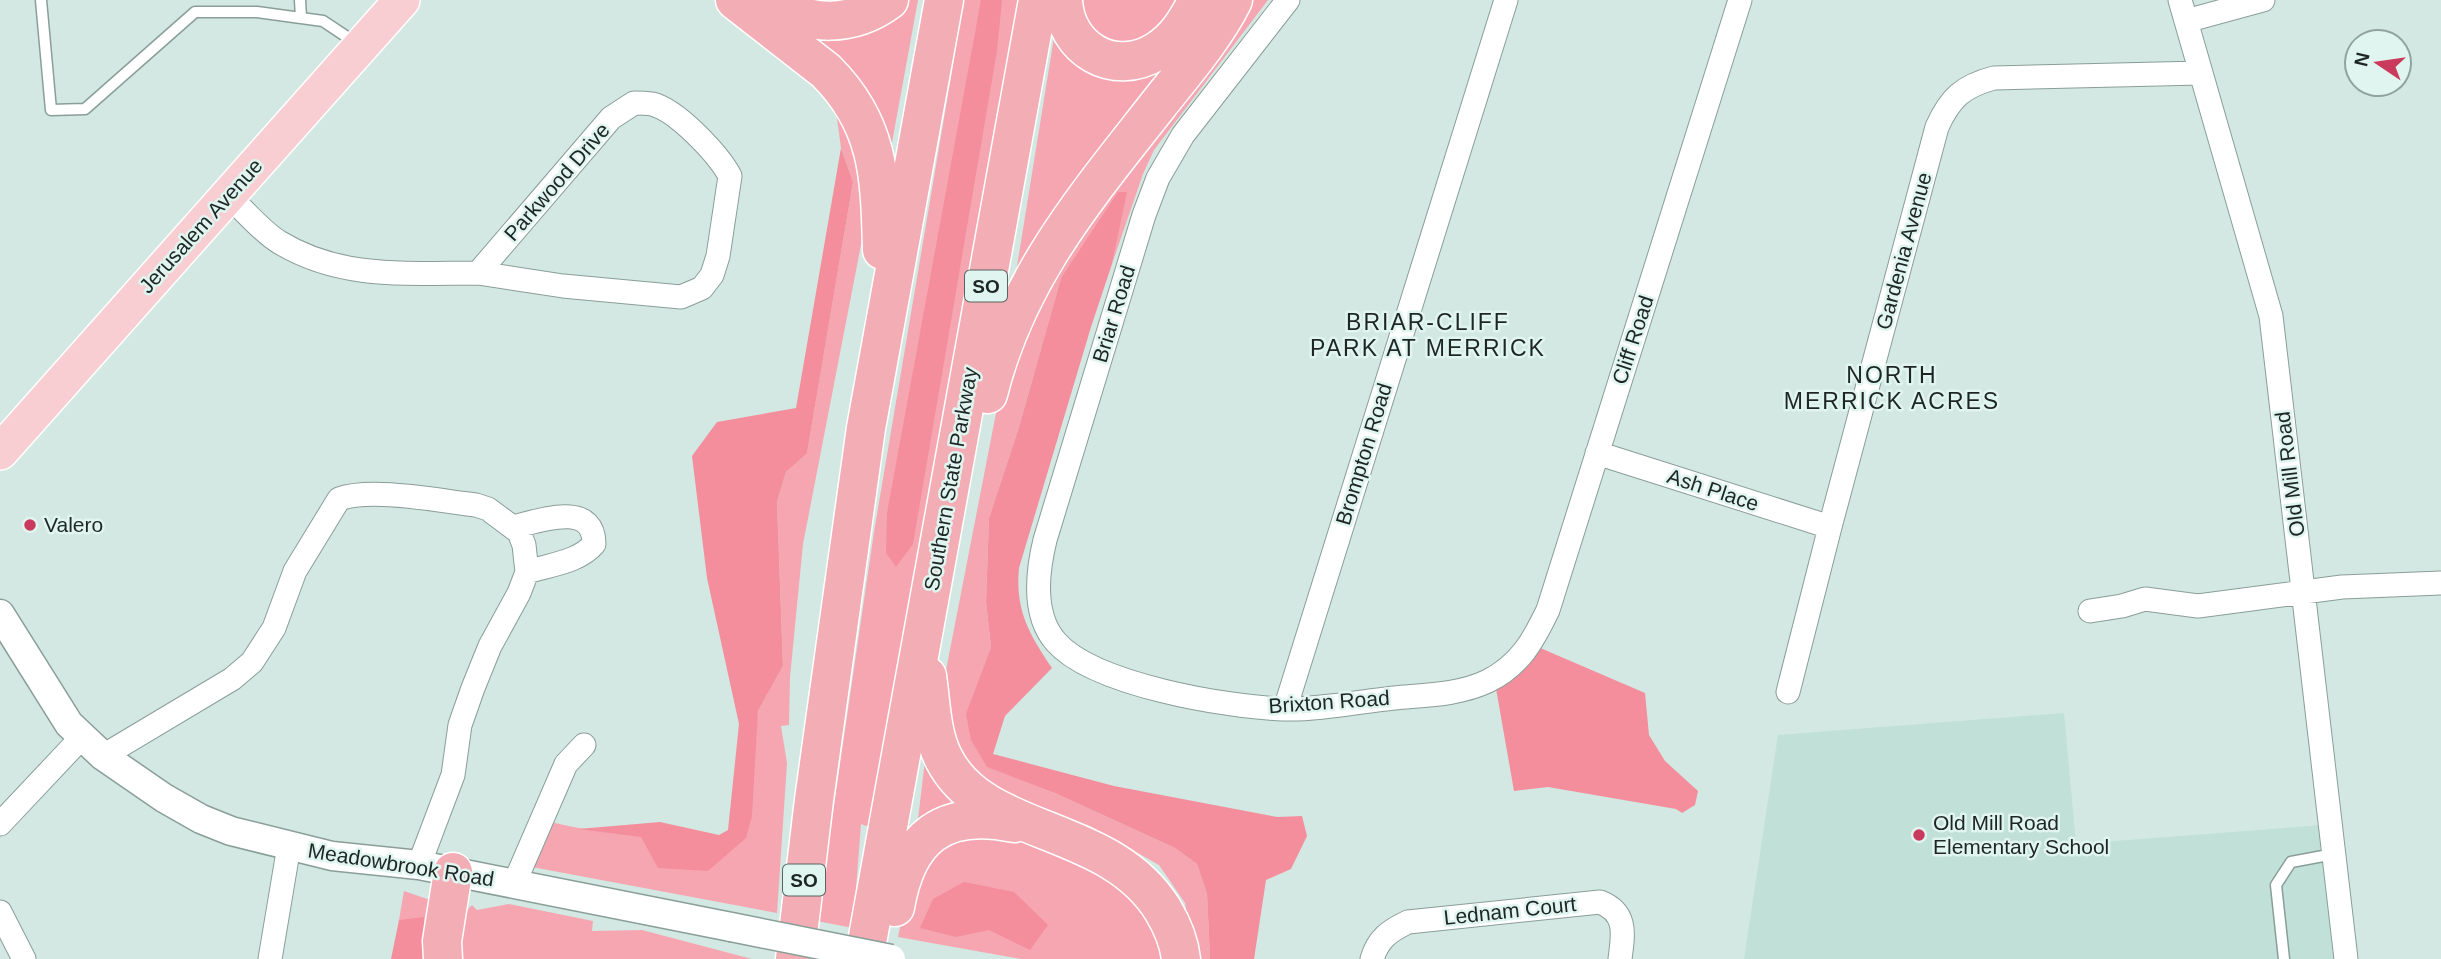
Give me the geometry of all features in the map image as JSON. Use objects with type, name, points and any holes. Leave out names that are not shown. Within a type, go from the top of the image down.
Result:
[{"type":"highway","points":[[735,0],[826,71],[849,96],[867,129],[879,175],[883,328]]},
{"type":"highway","points":[[772,0],[798,15],[823,21],[859,16],[889,0]]},
{"type":"highway","name":"SO","points":[[795,959],[834,658],[883,328],[944,0]]},
{"type":"highway","name":"Southern State Parkway","points":[[864,959],[1038,0]]},
{"type":"highway","points":[[1063,0],[1067,26],[1084,47],[1100,57],[1128,61],[1148,56],[1166,44],[1184,24],[1198,0]]},
{"type":"highway","points":[[934,573],[972,472],[986,405],[1003,345],[1029,286],[1065,226],[1191,62],[1233,0]]},
{"type":"highway","points":[[922,639],[936,736],[953,774],[988,804],[1102,853],[1143,882],[1169,920],[1181,959]]},
{"type":"highway","points":[[888,959],[898,888],[903,872],[910,858],[929,836],[947,824],[972,818],[986,818],[1047,830]]},
{"type":"highway","points":[[436,869],[443,959]]},
{"type":"main road","name":"Jerusalem Avenue","points":[[0,452],[402,0]]},
{"type":"street","name":"Briar Road","points":[[1072,655],[1056,642],[1043,618],[1037,584],[1039,566],[1144,215],[1158,178],[1183,135],[1288,0]]},
{"type":"street","name":"Brompton Road","points":[[1285,709],[1506,0]]},
{"type":"street","name":"Cliff Road","points":[[1507,670],[1531,644],[1548,610],[1740,0]]},
{"type":"street","points":[[2183,10],[2263,0]]},
{"type":"street","name":"Old Mill Road","points":[[2183,10],[2271,316],[2346,959]]},
{"type":"street","name":"Gardenia Avenue","points":[[1788,692],[1937,127],[1946,107],[1975,83],[1994,78],[2201,72]]},
{"type":"street","name":"Parkwood Drive","points":[[228,195],[278,241],[302,253],[352,271],[478,273],[563,286],[681,297],[702,288],[712,275],[718,256],[730,176],[725,166],[701,140],[667,111],[652,104],[634,103],[611,118],[478,273]]},
{"type":"street","name":"Ash Place","points":[[1597,453],[1830,527]]},
{"type":"street","points":[[103,756],[232,679],[252,662],[274,628],[296,571],[339,499],[350,495],[380,495],[476,505],[488,509],[519,532],[524,545],[527,572],[519,593],[490,646],[460,725],[436,869]]},
{"type":"street","points":[[513,527],[573,517],[583,518],[592,529],[594,544],[588,551],[527,572]]},
{"type":"street","points":[[2090,611],[2145,599],[2198,606],[2342,587],[2441,583]]},
{"type":"street","name":"Meadowbrook Road","points":[[3,626],[69,724],[103,756],[164,798],[201,819],[231,831],[332,856],[436,869],[888,959]]},
{"type":"street","name":"Brixton Road","points":[[1072,655],[1097,669],[1130,682],[1228,705],[1285,709],[1453,692],[1486,682],[1507,670]]},
{"type":"street","points":[[0,824],[82,737]]},
{"type":"street","points":[[514,884],[566,764],[584,745]]},
{"type":"street","points":[[270,959],[289,846]]},
{"type":"street","name":"Lednam Court","points":[[1372,959],[1377,943],[1389,932],[1408,922],[1600,902],[1620,919],[1624,929],[1620,959]]},
{"type":"street","points":[[0,912],[24,959]]},
{"type":"lane","points":[[41,0],[51,110],[85,109],[195,12],[257,12],[323,22],[361,47]]},
{"type":"lane","points":[[300,0],[301,18]]},
{"type":"lane","points":[[2284,959],[2276,885],[2291,862],[2334,854]]},
{"type":"shaded area","points":[[901,0],[918,0],[889,159],[790,19]]},
{"type":"shaded area","points":[[964,0],[1020,0],[869,827],[861,824],[853,928],[817,921],[874,532]]},
{"type":"shaded area","points":[[981,0],[1002,0],[997,51],[913,544],[896,567],[886,553],[887,513]]},
{"type":"shaded area","points":[[1072,0],[1184,0],[1159,34],[1134,48],[1099,41]]},
{"type":"shaded area","points":[[1243,0],[1268,0],[1154,150],[1112,264],[1126,192],[1061,278],[1019,427],[989,518],[986,602],[991,647],[979,680],[988,767],[1057,794],[1175,848],[1197,864],[1207,894],[1210,959],[1195,959],[1185,903],[1159,865],[1090,826],[986,790],[957,762],[941,696],[998,403],[1058,257]]},
{"type":"shaded area","points":[[1056,25],[1159,61],[1172,70],[1013,291]]},
{"type":"shaded area","points":[[833,89],[873,183],[803,544],[790,677],[789,725],[781,726],[787,763],[777,913],[532,867],[551,822],[623,834],[746,837],[758,711],[783,666],[777,502],[786,472],[807,452],[853,182],[841,148]]},
{"type":"shaded area","points":[[841,148],[853,182],[807,453],[786,472],[777,502],[783,666],[758,711],[752,816],[746,838],[708,871],[658,868],[641,837],[578,829],[660,822],[719,835],[728,830],[739,724],[707,578],[692,456],[717,422],[796,408]]},
{"type":"shaded area","points":[[1118,192],[1127,192],[1112,264],[1019,568],[1019,597],[1025,621],[1052,668],[1005,716],[993,754],[1114,786],[1277,817],[1302,816],[1307,836],[1291,869],[1266,880],[1254,959],[1210,959],[1207,894],[1197,864],[1175,848],[1057,794],[987,767],[971,740],[966,714],[991,647],[986,602],[989,518],[1019,427],[1061,278]]},
{"type":"shaded area","points":[[1531,644],[1645,693],[1649,735],[1665,761],[1698,791],[1695,805],[1682,813],[1676,809],[1548,787],[1514,791],[1494,677]]},
{"type":"shaded area","name":"Old Mill Road Elementary School","points":[[2064,713],[2076,844],[2322,825],[2334,959],[1744,959],[1778,735]]},
{"type":"shaded area","points":[[927,744],[972,807],[919,824],[918,819]]},
{"type":"shaded area","points":[[1007,830],[1120,874],[1170,959],[1021,959],[898,937],[911,875],[932,845]]},
{"type":"shaded area","points":[[964,882],[1014,892],[1048,925],[1030,950],[989,930],[956,937],[920,928],[933,899]]},
{"type":"shaded area","points":[[404,891],[433,901],[431,949],[399,920]]},
{"type":"shaded area","points":[[509,904],[593,921],[592,931],[642,930],[752,959],[460,959],[461,916],[472,905],[477,910]]},
{"type":"shaded area","points":[[424,917],[425,959],[391,959],[399,920]]},
{"type":"place","name":"Valero","points":[[30,525]]},
{"type":"place","name":"Old Mill Road Elementary School","points":[[1919,835]]},
{"type":"district","name":"BRIAR-CLIFF PARK AT MERRICK","points":[[1428,335]]},
{"type":"district","name":"NORTH MERRICK ACRES","points":[[1892,388]]}]
